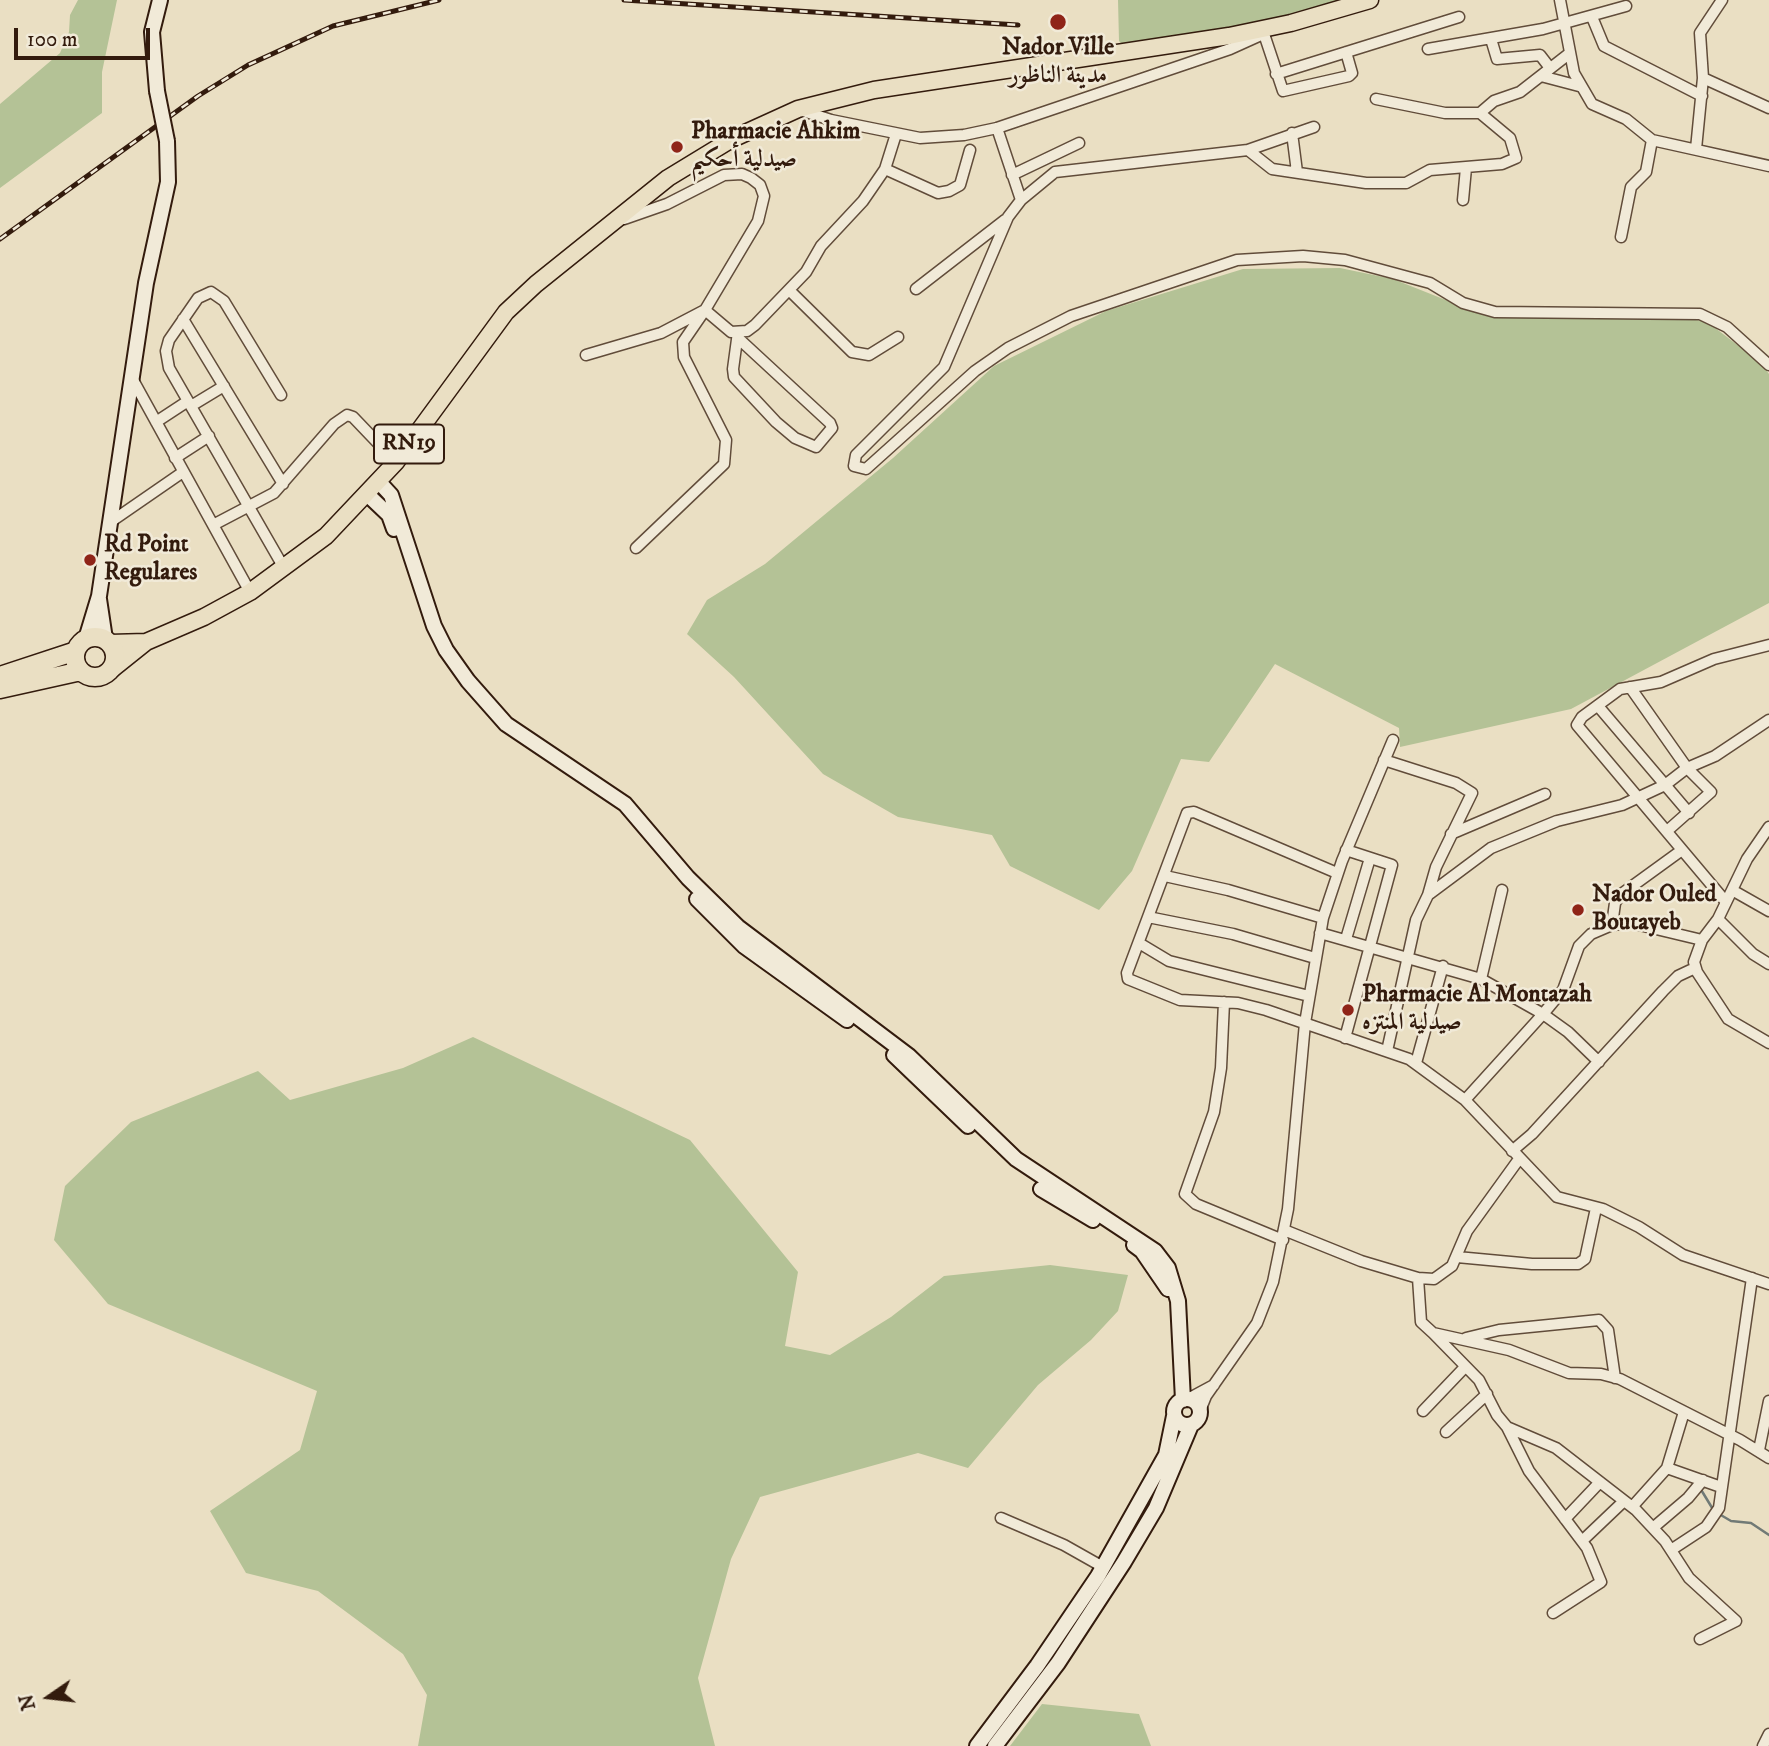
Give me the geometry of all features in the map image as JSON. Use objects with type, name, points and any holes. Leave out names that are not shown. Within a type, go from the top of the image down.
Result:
[{"type":"highway","points":[[0,689],[81,671],[99,677],[110,670],[116,656],[94,643],[75,658],[81,671]]},
{"type":"highway","name":"RN19","points":[[0,676],[94,643]]},
{"type":"main road","name":"RN19","points":[[110,670],[146,642],[204,617],[250,592],[326,536],[396,462],[506,312],[536,284],[617,222],[668,178],[699,157],[799,109],[920,81],[1229,36],[1291,23],[1370,0]]},
{"type":"main road","name":"RN19","points":[[94,643],[146,642]]},
{"type":"street","points":[[94,643],[146,283],[168,182],[167,141],[157,91],[152,32],[160,0]]},
{"type":"street","points":[[1560,0],[1579,86],[1592,104],[1626,119],[1651,140],[1769,166]]},
{"type":"street","points":[[1696,149],[1703,78],[1700,33],[1722,0]]},
{"type":"street","points":[[1428,49],[1565,24],[1626,6]]},
{"type":"street","points":[[1276,74],[1459,17]]},
{"type":"street","points":[[1592,17],[1604,46],[1702,96]]},
{"type":"street","points":[[799,109],[831,120],[896,134],[941,139],[997,128],[1230,49],[1291,23]]},
{"type":"street","points":[[1264,34],[1283,91],[1349,76],[1352,73],[1346,52]]},
{"type":"street","points":[[1490,39],[1497,59],[1540,55],[1550,68]]},
{"type":"street","points":[[1480,113],[1494,101],[1520,92],[1570,53]]},
{"type":"street","points":[[1541,76],[1579,86]]},
{"type":"street","points":[[1703,78],[1769,108]]},
{"type":"street","points":[[1248,150],[1272,169],[1379,185],[1406,183],[1430,170],[1508,163],[1516,158],[1510,138],[1480,113],[1445,113],[1376,99]]},
{"type":"street","points":[[1314,127],[1248,150],[1065,169],[1046,178],[1021,200],[1009,218],[950,357],[856,455],[854,466],[866,469],[975,371],[1008,348],[1071,316],[1218,264],[1247,258],[1303,256],[1345,260],[1430,284],[1463,303],[1495,312],[1700,314],[1727,327],[1769,365]]},
{"type":"street","points":[[997,128],[1021,200]]},
{"type":"street","points":[[1292,133],[1297,173]]},
{"type":"street","points":[[738,335],[755,325],[789,290],[885,169],[896,134]]},
{"type":"street","points":[[1621,237],[1631,187],[1646,172],[1651,140]]},
{"type":"street","points":[[1012,175],[1079,143]]},
{"type":"street","points":[[885,169],[938,193],[950,191],[960,185],[970,150]]},
{"type":"street","points":[[1463,200],[1466,168]]},
{"type":"street","points":[[617,222],[667,204],[724,175],[742,174],[760,185],[764,196],[758,221],[683,342],[681,351],[726,440],[724,464],[636,548]]},
{"type":"street","points":[[916,289],[1009,218]]},
{"type":"street","points":[[789,290],[852,352],[869,355],[898,337]]},
{"type":"street","points":[[281,395],[217,294],[206,292],[183,319],[166,351],[169,368],[284,568]]},
{"type":"street","points":[[705,310],[725,329],[738,335],[830,423],[832,428],[816,447],[785,430],[734,377],[738,335]]},
{"type":"street","points":[[586,355],[670,329],[705,310]]},
{"type":"street","points":[[183,319],[283,484]]},
{"type":"street","points":[[133,380],[250,592]]},
{"type":"street","points":[[156,422],[224,386]]},
{"type":"street","points":[[213,525],[274,493],[334,424],[347,415],[353,417],[396,462]]},
{"type":"street","points":[[175,458],[209,436]]},
{"type":"street","points":[[112,521],[183,472]]},
{"type":"street","points":[[373,488],[392,513],[446,650],[468,681],[506,724],[625,804],[688,878],[738,927],[909,1056],[1016,1159],[1155,1251],[1168,1268],[1178,1301],[1182,1425],[1191,1425]]},
{"type":"street","points":[[1726,902],[1578,728],[1578,720],[1616,691],[1661,682],[1714,659],[1769,645]]},
{"type":"street","points":[[1630,687],[1687,768],[1711,792],[1667,831]]},
{"type":"street","points":[[1598,706],[1689,813]]},
{"type":"street","points":[[1429,895],[1491,848],[1557,821],[1611,810],[1665,785],[1687,768],[1715,756],[1769,720]]},
{"type":"street","points":[[978,1746],[1094,1609],[1150,1519],[1191,1425],[1198,1419],[1214,1385],[1263,1311],[1283,1235],[1305,1023],[1323,918],[1346,850],[1393,740]]},
{"type":"street","points":[[1384,760],[1470,790],[1471,799],[1436,867],[1429,895],[1418,914],[1387,1051]]},
{"type":"street","points":[[1451,835],[1545,794]]},
{"type":"street","points":[[1337,873],[1191,812],[1185,817],[1166,876],[1127,973],[1129,982],[1180,1000],[1250,1006],[1416,1063],[1465,1100],[1557,1197],[1596,1208],[1639,1227],[1683,1255],[1769,1283]]},
{"type":"street","points":[[1769,827],[1747,859],[1718,919],[1702,940],[1695,968],[1728,1019],[1769,1043]]},
{"type":"street","points":[[1345,1038],[1392,865],[1346,850]]},
{"type":"street","points":[[1612,925],[1615,904],[1620,895],[1682,850]]},
{"type":"street","points":[[1346,939],[1370,858]]},
{"type":"street","points":[[1166,876],[1228,890],[1323,918]]},
{"type":"street","points":[[1481,979],[1502,890]]},
{"type":"street","points":[[1732,890],[1769,911]]},
{"type":"street","points":[[1148,917],[1233,934],[1315,958]]},
{"type":"street","points":[[1718,919],[1753,954],[1769,964]]},
{"type":"street","points":[[1465,1100],[1563,990],[1573,958],[1584,938],[1612,925],[1637,923],[1702,940]]},
{"type":"street","points":[[1320,933],[1481,979],[1543,1014],[1568,1032],[1599,1062]]},
{"type":"street","points":[[1139,943],[1169,961],[1309,996]]},
{"type":"street","points":[[1416,1063],[1443,966]]},
{"type":"street","points":[[1224,1002],[1221,1068],[1214,1112],[1185,1196],[1204,1207],[1361,1261],[1418,1278],[1439,1277],[1452,1266],[1467,1231],[1516,1155],[1662,991],[1678,976],[1695,968]]},
{"type":"street","points":[[1457,1257],[1578,1265],[1586,1259],[1596,1208]]},
{"type":"street","points":[[1418,1278],[1419,1316],[1424,1328],[1521,1353],[1569,1373],[1615,1378],[1759,1450],[1769,1458]]},
{"type":"street","points":[[1671,1550],[1715,1518],[1752,1278]]},
{"type":"street","points":[[1466,1339],[1499,1330],[1599,1320],[1608,1330],[1615,1378]]},
{"type":"street","points":[[1433,1332],[1487,1394],[1529,1471],[1582,1541],[1601,1582],[1553,1613]]},
{"type":"street","points":[[1423,1411],[1465,1367]]},
{"type":"street","points":[[995,1746],[1167,1455],[1180,1405],[1214,1385]]},
{"type":"street","points":[[1446,1432],[1487,1394]]},
{"type":"street","points":[[1759,1450],[1769,1401]]},
{"type":"street","points":[[1180,1405],[1196,1403],[1200,1411]]},
{"type":"street","points":[[1582,1541],[1667,1468],[1675,1452],[1684,1412]]},
{"type":"street","points":[[1507,1427],[1556,1448],[1654,1527],[1697,1586],[1736,1621],[1700,1639]]},
{"type":"street","points":[[1667,1468],[1721,1488]]},
{"type":"street","points":[[1654,1527],[1703,1480]]},
{"type":"street","points":[[1564,1520],[1600,1482]]},
{"type":"street","points":[[1001,1518],[1064,1545],[1103,1567]]},
{"type":"street","points":[[1763,1746],[1769,1734]]},
{"type":"green space","points":[[78,0],[117,0],[102,72],[102,113],[0,188],[0,104],[60,53],[69,32],[70,15]]},
{"type":"green space","points":[[1118,0],[1345,0],[1264,23],[1124,46],[1119,41]]},
{"type":"green space","points":[[1340,268],[1393,279],[1486,316],[1635,314],[1706,321],[1761,363],[1769,374],[1769,603],[1571,709],[1400,747],[1399,728],[1275,664],[1209,762],[1181,759],[1132,871],[1099,910],[1010,866],[992,835],[898,817],[823,774],[734,677],[687,634],[707,600],[765,564],[893,458],[994,366],[1106,311],[1243,269]]},
{"type":"green space","points":[[473,1037],[690,1140],[798,1272],[785,1346],[830,1355],[891,1317],[944,1276],[1050,1265],[1128,1275],[1118,1311],[1091,1340],[1038,1385],[968,1468],[918,1453],[760,1497],[731,1559],[698,1678],[715,1746],[418,1746],[427,1695],[403,1654],[318,1591],[246,1573],[210,1511],[300,1450],[317,1391],[108,1304],[54,1240],[65,1186],[131,1122],[258,1071],[290,1100],[403,1068]]},
{"type":"green space","points":[[1042,1704],[1139,1714],[1151,1746],[1010,1746]]},
{"type":"waterway","points":[[1700,1488],[1714,1511],[1731,1521],[1751,1523],[1769,1535]]},
{"type":"railway","points":[[0,239],[198,96],[248,65],[333,26],[439,0]]},
{"type":"railway","points":[[624,0],[1018,25]]},
{"type":"place","name":"Nador Ville مدينة الناظور","points":[[1058,22]]},
{"type":"place","name":"Pharmacie Ahkim صيدلية أحكيم","points":[[677,147]]},
{"type":"place","name":"Rd Point Regulares","points":[[90,560]]},
{"type":"place","name":"Nador Ouled Boutayeb","points":[[1578,910]]},
{"type":"place","name":"Pharmacie Al Montazah صيدلية المنتزه","points":[[1348,1010]]}]
